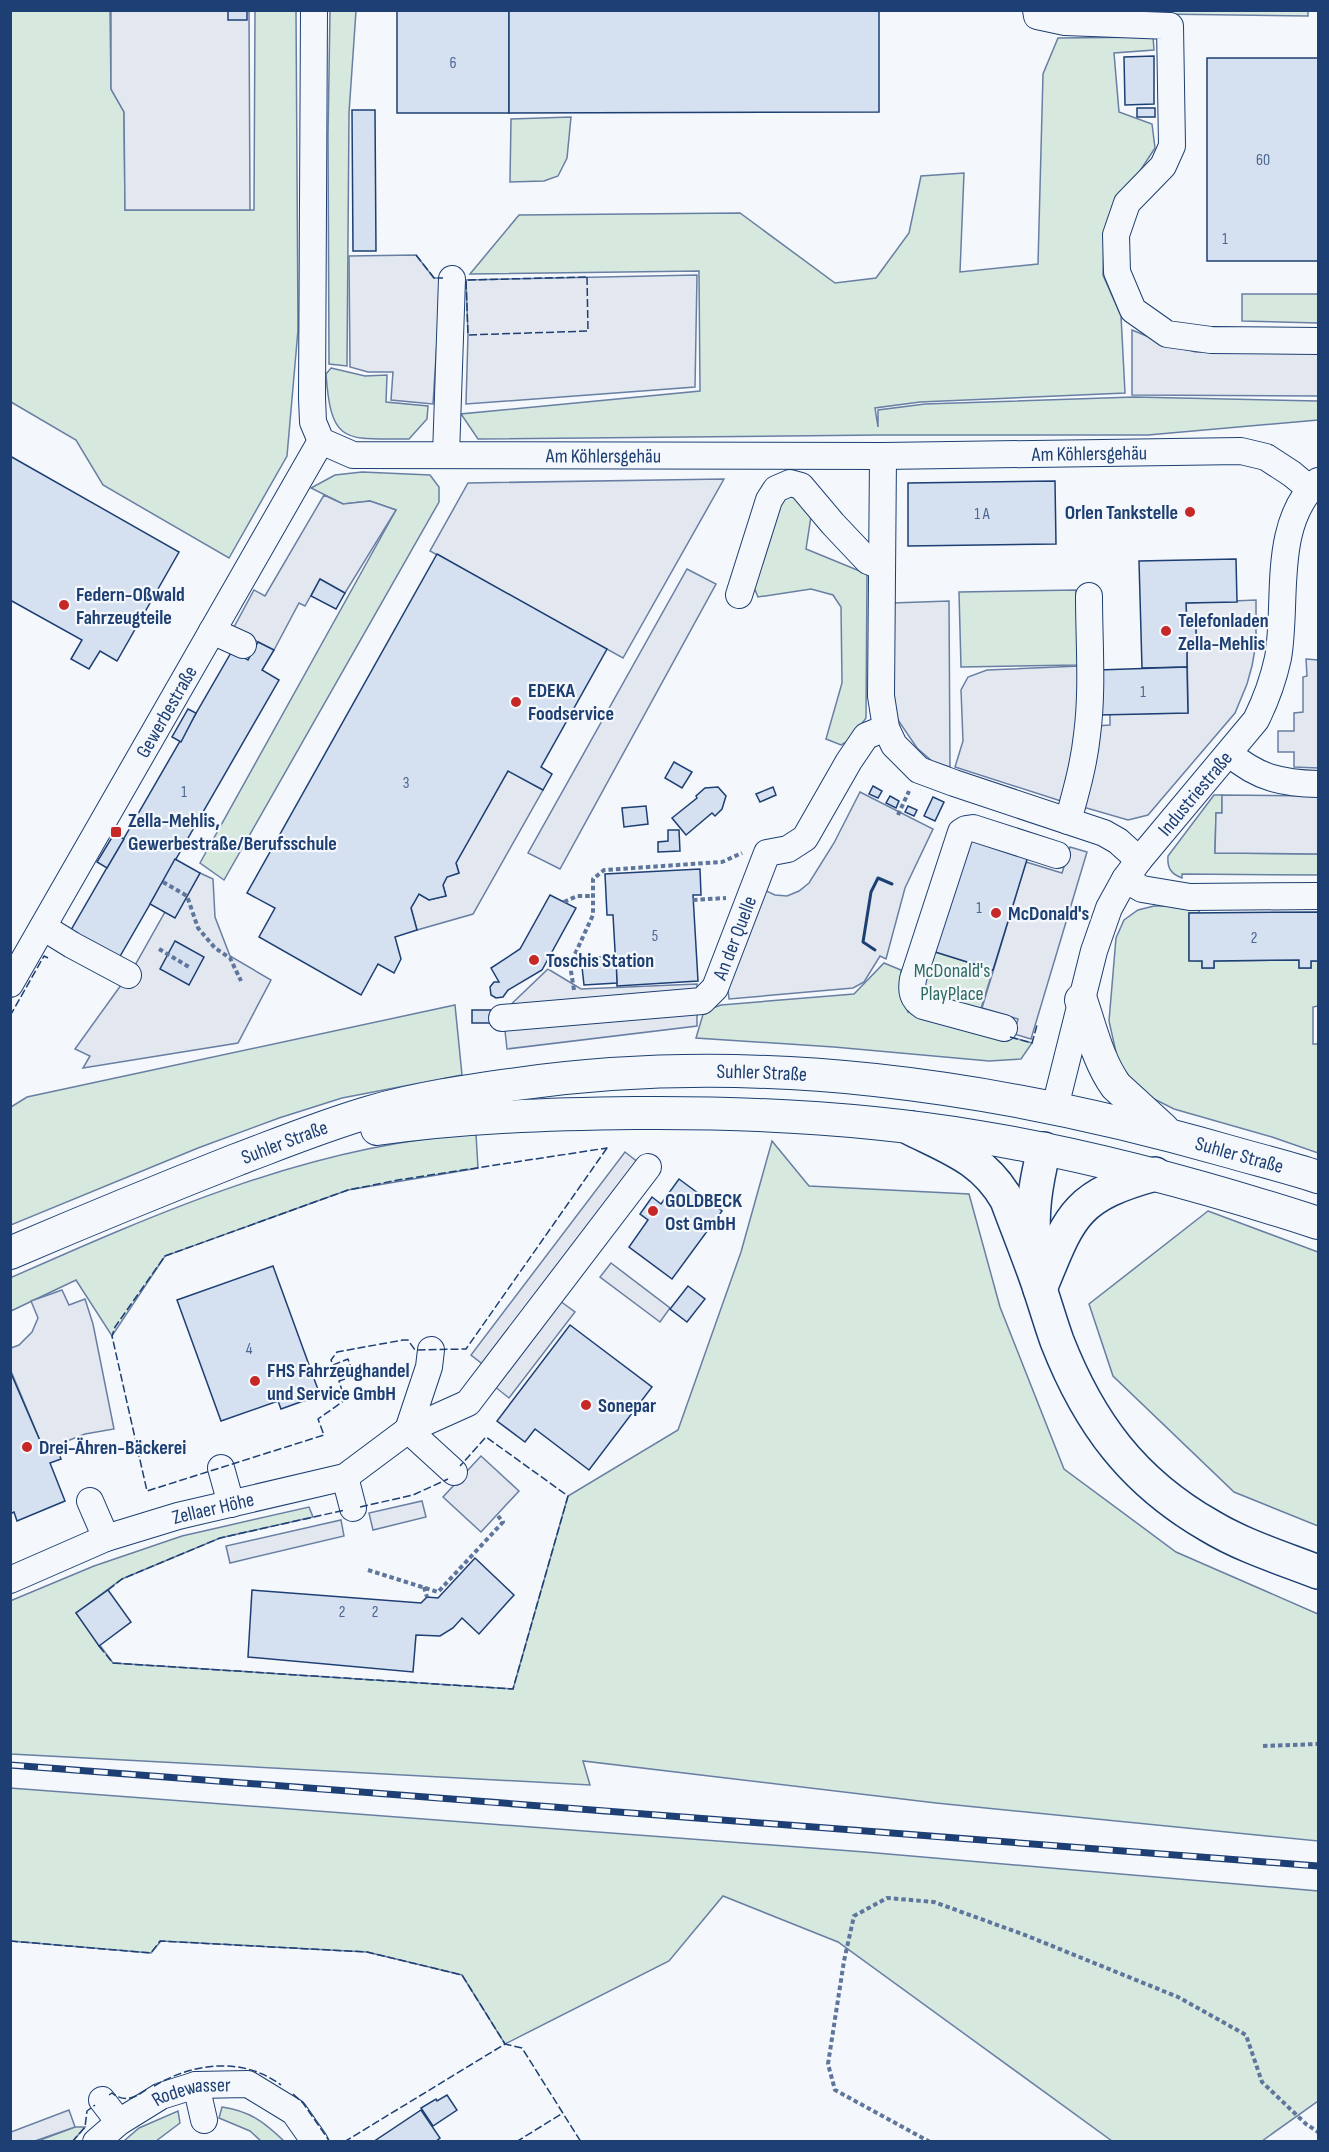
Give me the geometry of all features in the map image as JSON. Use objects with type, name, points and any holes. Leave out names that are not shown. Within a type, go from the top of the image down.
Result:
[{"type":"highway","points":[[910,1128],[976,1162],[999,1185],[1007,1200],[1057,1340],[1075,1383],[1106,1436],[1140,1476],[1162,1495],[1212,1528],[1318,1572]]},
{"type":"highway","points":[[1040,1289],[1033,1214],[1035,1188],[1044,1149]]},
{"type":"highway","points":[[1040,1289],[1060,1239],[1078,1211],[1103,1191],[1124,1182],[1155,1174]]},
{"type":"main road","points":[[1081,1000],[1098,1052],[1110,1078],[1168,1134]]},
{"type":"main road","name":"Suhler Straße","points":[[10,1253],[97,1215],[305,1134],[370,1112],[450,1093],[576,1076],[693,1070],[816,1073],[942,1087],[1055,1107],[1168,1134],[1318,1177]]},
{"type":"main road","points":[[1044,1149],[1055,1107]]},
{"type":"main road","name":"Suhler Straße","points":[[207,1172],[289,1147],[357,1131],[475,1118],[567,1113],[764,1114],[824,1117],[978,1137],[1044,1149],[1155,1174],[1318,1223]]},
{"type":"street","points":[[314,10],[312,398],[314,422],[321,441]]},
{"type":"street","points":[[1036,10],[1037,16],[1065,22],[1170,26],[1172,146],[1163,166],[1127,203],[1116,235],[1117,272],[1133,310],[1167,333],[1211,340],[1318,341]]},
{"type":"street","points":[[446,455],[452,279]]},
{"type":"street","name":"Am Köhlersgehäu","points":[[321,441],[353,455],[883,456],[1241,451],[1266,457],[1314,485]]},
{"type":"street","name":"Gewerbestraße","points":[[10,984],[321,441]]},
{"type":"street","points":[[883,456],[881,566],[887,618],[881,696],[886,728],[894,745],[919,770],[983,784],[1068,821],[1104,833],[1118,841],[1142,889],[1190,897],[1318,896]]},
{"type":"street","points":[[739,596],[769,500],[776,489],[790,483],[801,486],[868,561],[881,566]]},
{"type":"street","name":"Industriestraße","points":[[1055,1107],[1081,1000],[1108,908],[1132,869],[1256,720],[1269,694],[1278,657],[1290,530],[1298,509],[1314,485]]},
{"type":"street","points":[[1068,821],[1079,763],[1092,736],[1089,712],[1089,596]]},
{"type":"street","points":[[212,631],[243,645]]},
{"type":"street","points":[[767,853],[788,849],[805,838],[866,736],[886,728]]},
{"type":"street","points":[[1230,754],[1266,777],[1290,783],[1318,784]]},
{"type":"street","points":[[1005,1028],[922,1006],[913,996],[912,979],[961,832],[973,828],[1057,855]]},
{"type":"street","name":"An der Quelle","points":[[502,1018],[702,1001],[715,988],[767,853]]},
{"type":"street","points":[[43,927],[60,957]]},
{"type":"street","points":[[43,927],[128,975]]},
{"type":"street","name":"Zellaer Höhe","points":[[12,1574],[106,1538],[178,1516],[345,1477],[408,1430],[468,1403],[648,1167]]},
{"type":"street","points":[[431,1350],[429,1367],[408,1430],[454,1472]]},
{"type":"street","points":[[221,1468],[231,1504]]},
{"type":"street","points":[[345,1477],[352,1508]]},
{"type":"street","points":[[90,1501],[106,1538]]},
{"type":"street","name":"Rodewasser","points":[[96,2142],[119,2122],[161,2096],[196,2085],[248,2084],[282,2096],[315,2142]]},
{"type":"street","points":[[196,2085],[204,2120]]},
{"type":"street","points":[[102,2100],[119,2122]]},
{"type":"path","points":[[578,1013],[570,965],[593,915],[593,879],[604,870],[722,862],[738,853],[767,853]]},
{"type":"path","points":[[640,866],[645,872]]},
{"type":"path","points":[[163,882],[187,896],[198,928],[215,948],[230,958],[241,981]]},
{"type":"path","points":[[564,902],[577,896],[593,896]]},
{"type":"path","points":[[159,949],[189,967]]},
{"type":"path","points":[[368,1570],[438,1592],[503,1522],[498,1516]]},
{"type":"path","points":[[424,1587],[428,1597]]},
{"type":"path","points":[[1263,1746],[1318,1744]]},
{"type":"path","points":[[930,2142],[835,2090],[828,2064],[844,1961],[854,1916],[887,1899],[934,1902],[1025,1935],[1178,1997],[1246,2035],[1262,2082],[1305,2124],[1318,2132]]},
{"type":"green space","points":[[1308,10],[1308,16],[1105,11]]},
{"type":"green space","points":[[11,11],[110,11],[111,89],[124,112],[125,210],[254,210],[255,11],[296,11],[298,330],[287,456],[229,558],[103,485],[76,440],[11,402]]},
{"type":"green space","points":[[330,11],[356,11],[349,113],[347,366],[329,364]]},
{"type":"green space","points":[[1153,37],[1154,50],[1114,53],[1119,112],[1152,124],[1155,148],[1115,209],[1104,236],[1103,275],[1121,316],[1125,393],[920,402],[875,408],[878,427],[878,410],[925,404],[1134,397],[1318,401],[1318,420],[1148,435],[478,439],[461,414],[700,391],[699,271],[470,274],[519,215],[740,213],[835,283],[876,278],[909,233],[921,176],[964,173],[960,272],[1038,264],[1043,74],[1058,38]]},
{"type":"green space","points":[[571,117],[567,158],[558,176],[544,181],[510,182],[511,119]]},
{"type":"green space","points":[[1242,294],[1317,294],[1318,323],[1242,321]]},
{"type":"green space","points":[[331,368],[365,376],[387,375],[386,402],[428,406],[427,419],[409,439],[370,439],[345,433],[338,426],[332,414],[328,397],[326,374]]},
{"type":"green space","points":[[362,472],[430,475],[439,487],[439,502],[224,880],[200,863],[396,510],[370,501],[343,504],[311,488],[335,475]]},
{"type":"green space","points":[[794,493],[812,510],[806,549],[867,574],[866,718],[850,740],[841,745],[826,739],[842,683],[841,607],[833,595],[811,589],[758,597],[753,585],[782,495]]},
{"type":"green space","points":[[1076,590],[1078,665],[961,667],[959,592]]},
{"type":"green space","points":[[1214,795],[1222,795],[1222,813],[1216,813],[1215,853],[1318,854],[1318,875],[1182,874],[1182,878],[1175,875],[1170,870],[1168,856]]},
{"type":"green space","points":[[1154,906],[1199,906],[1199,913],[1189,913],[1189,960],[1202,961],[1202,968],[1214,968],[1214,961],[1299,960],[1299,968],[1311,968],[1311,961],[1318,961],[1318,1006],[1313,1007],[1313,1044],[1318,1044],[1318,1153],[1272,1137],[1174,1109],[1140,1092],[1120,1070],[1109,1021],[1116,938],[1124,920],[1138,910]]},
{"type":"green space","name":"McDonald's PlayPlace","points":[[932,951],[993,970],[979,1015],[923,993],[922,983]]},
{"type":"green space","points":[[884,963],[901,970],[900,991],[908,1012],[938,1017],[1032,1043],[1021,1059],[989,1061],[834,1047],[696,1038],[704,1011],[721,1005],[854,994]]},
{"type":"green space","points":[[455,1005],[462,1075],[342,1098],[279,1118],[198,1148],[11,1225],[11,1107],[27,1097]]},
{"type":"green space","points":[[476,1134],[478,1168],[348,1190],[165,1256],[112,1336],[76,1280],[11,1311],[10,1278],[179,1207],[237,1185],[355,1152],[415,1140]]},
{"type":"green space","points":[[772,1141],[809,1186],[969,1194],[1000,1307],[1064,1469],[1176,1552],[1318,1614],[1318,1841],[936,1803],[583,1761],[590,1785],[11,1754],[10,1601],[94,1566],[182,1536],[309,1507],[313,1517],[220,1538],[122,1579],[76,1613],[113,1663],[513,1689],[568,1496],[678,1430],[741,1252]]},
{"type":"green space","points":[[1208,1211],[1318,1252],[1318,1526],[1234,1492],[1113,1376],[1089,1304]]},
{"type":"green space","points":[[10,1788],[865,1852],[1318,1891],[1318,2101],[1262,2141],[1112,2141],[838,1942],[723,1896],[669,1961],[505,2044],[462,1975],[367,1952],[161,1941],[151,1953],[11,1941]]},
{"type":"green space","points":[[222,2107],[241,2111],[256,2118],[284,2141],[261,2141],[250,2131],[219,2118]]},
{"type":"green space","points":[[178,2111],[180,2123],[156,2141],[124,2141],[139,2128]]},
{"type":"green space","points":[[75,2127],[85,2127],[73,2141],[35,2142]]},
{"type":"shaded area","points":[[111,11],[249,11],[250,210],[125,210],[124,112],[111,89]]},
{"type":"shaded area","points":[[416,255],[434,278],[441,278],[433,404],[391,400],[393,372],[368,372],[350,367],[349,256]]},
{"type":"shaded area","points":[[697,275],[695,387],[466,404],[468,335],[466,280]]},
{"type":"shaded area","points":[[1132,330],[1171,346],[1196,352],[1318,350],[1318,396],[1132,395]]},
{"type":"shaded area","points":[[724,479],[623,658],[430,551],[468,483]]},
{"type":"shaded area","points":[[324,495],[343,504],[370,501],[396,510],[345,593],[320,579],[305,606],[299,603],[274,650],[233,629],[254,590],[265,596]]},
{"type":"shaded area","points":[[687,569],[716,584],[560,869],[528,853]]},
{"type":"shaded area","points":[[1256,600],[1256,644],[1252,666],[1235,713],[1148,815],[1128,820],[1083,807],[1096,726],[1110,725],[1110,714],[1188,713],[1187,639],[1196,638],[1196,626],[1187,626],[1186,603]]},
{"type":"shaded area","points":[[949,601],[950,767],[933,762],[917,748],[898,720],[892,706],[892,603]]},
{"type":"shaded area","points":[[1306,659],[1318,660],[1318,768],[1294,767],[1294,752],[1278,752],[1278,731],[1294,731],[1294,713],[1303,712],[1303,677],[1307,676]]},
{"type":"shaded area","points":[[1080,666],[1081,720],[1064,802],[955,767],[963,741],[961,690],[968,677],[987,670]]},
{"type":"shaded area","points":[[508,771],[543,790],[473,914],[417,930],[411,908],[419,894],[429,900],[446,896],[443,885],[447,877],[459,873],[456,863]]},
{"type":"shaded area","points":[[860,792],[933,829],[905,888],[886,959],[880,956],[864,982],[853,988],[729,999],[727,981],[762,889],[775,895],[787,896],[799,891],[809,883],[834,843]]},
{"type":"shaded area","points":[[1222,795],[1318,796],[1318,854],[1215,853],[1216,813],[1222,813]]},
{"type":"shaded area","points":[[1070,847],[1087,852],[1031,1039],[1014,1034],[1018,1019],[982,1008],[1026,862],[1062,873]]},
{"type":"shaded area","points":[[200,873],[213,879],[215,917],[230,956],[271,980],[238,1043],[83,1068],[90,1056],[75,1049],[134,967],[165,912],[175,917]]},
{"type":"shaded area","points":[[548,969],[581,989],[697,984],[697,1026],[507,1049],[503,1012]]},
{"type":"shaded area","points":[[625,1152],[639,1163],[485,1366],[471,1355]]},
{"type":"shaded area","points":[[611,1263],[670,1308],[660,1322],[600,1277]]},
{"type":"shaded area","points":[[62,1290],[69,1305],[85,1299],[93,1324],[114,1429],[85,1434],[44,1450],[11,1371],[11,1348],[19,1345],[32,1332],[38,1318],[31,1301]]},
{"type":"shaded area","points":[[560,1301],[575,1312],[509,1398],[494,1386]]},
{"type":"shaded area","points":[[481,1456],[519,1491],[481,1532],[443,1497]]},
{"type":"shaded area","points":[[422,1501],[426,1517],[373,1530],[369,1513]]},
{"type":"shaded area","points":[[341,1520],[344,1536],[230,1563],[226,1546]]},
{"type":"shaded area","points":[[69,2110],[75,2127],[35,2141],[11,2141],[11,2132]]},
{"type":"building","points":[[228,10],[247,10],[247,20],[228,20]]},
{"type":"building","points":[[397,10],[509,10],[509,113],[397,113]]},
{"type":"building","points":[[509,10],[879,10],[879,112],[509,113]]},
{"type":"building","points":[[1154,56],[1154,104],[1125,105],[1124,57]]},
{"type":"building","points":[[1207,58],[1318,58],[1318,261],[1207,261]]},
{"type":"building","points":[[1137,108],[1155,108],[1155,117],[1137,117]]},
{"type":"building","points":[[352,110],[375,110],[376,251],[353,251]]},
{"type":"building","points":[[10,456],[179,552],[117,661],[100,651],[89,669],[71,659],[82,640],[10,600]]},
{"type":"building","points":[[1055,481],[1056,544],[908,546],[908,483]]},
{"type":"building","points":[[437,554],[607,649],[541,767],[552,774],[543,790],[508,771],[456,863],[459,873],[447,877],[443,885],[446,896],[429,900],[419,894],[411,908],[417,930],[395,937],[401,959],[394,973],[378,964],[361,995],[259,937],[275,908],[247,893]]},
{"type":"building","points":[[1236,559],[1237,602],[1186,603],[1187,626],[1196,625],[1196,639],[1187,639],[1187,667],[1142,668],[1139,561]]},
{"type":"building","points":[[320,579],[345,593],[336,609],[311,596]]},
{"type":"building","points":[[258,642],[274,650],[262,670],[279,680],[119,958],[71,930],[232,651],[248,660]]},
{"type":"building","points":[[1187,667],[1188,713],[1099,715],[1098,670]]},
{"type":"building","points":[[188,709],[196,713],[181,742],[172,737]]},
{"type":"building","points":[[674,762],[692,772],[682,788],[665,778]]},
{"type":"building","points":[[873,786],[882,791],[878,798],[869,794]]},
{"type":"building","points":[[718,787],[726,796],[722,809],[715,816],[712,813],[686,835],[672,818],[697,798],[696,796],[705,788]]},
{"type":"building","points":[[773,787],[776,795],[760,802],[756,794]]},
{"type":"building","points":[[890,796],[899,801],[896,808],[886,803]]},
{"type":"building","points":[[933,797],[944,802],[935,821],[924,816]]},
{"type":"building","points":[[646,806],[648,824],[624,827],[622,808]]},
{"type":"building","points":[[908,806],[917,810],[914,816],[905,812]]},
{"type":"building","points":[[668,830],[679,830],[680,851],[658,852],[658,842],[668,841]]},
{"type":"building","points":[[114,834],[124,839],[107,868],[97,862]]},
{"type":"building","points":[[969,835],[1029,853],[993,970],[932,951]]},
{"type":"building","points":[[175,859],[200,873],[175,918],[150,904]]},
{"type":"building","points":[[700,869],[701,895],[693,895],[698,981],[617,986],[613,915],[607,915],[605,874]]},
{"type":"building","points":[[550,895],[576,908],[542,970],[508,990],[503,997],[496,998],[491,995],[490,987],[494,982],[499,982],[491,968],[520,949]]},
{"type":"building","points":[[1318,912],[1318,961],[1311,961],[1311,968],[1299,968],[1299,960],[1214,961],[1214,968],[1202,968],[1202,961],[1189,961],[1189,913]]},
{"type":"building","points":[[175,941],[204,957],[189,985],[160,969]]},
{"type":"building","points":[[616,956],[617,983],[584,985],[581,958]]},
{"type":"building","points":[[472,1010],[493,1010],[493,1023],[472,1023]]},
{"type":"building","points":[[679,1179],[722,1211],[672,1279],[629,1247],[648,1220],[640,1214],[652,1197],[661,1204]]},
{"type":"building","points":[[273,1266],[320,1395],[281,1409],[278,1401],[221,1421],[177,1300]]},
{"type":"building","points":[[688,1286],[705,1299],[687,1322],[670,1309]]},
{"type":"building","points":[[570,1325],[652,1387],[589,1470],[535,1429],[525,1442],[497,1421]]},
{"type":"building","name":"Drei-Ähren-Bäckerei","points":[[10,1371],[44,1450],[56,1445],[61,1459],[50,1463],[65,1501],[17,1521],[14,1512],[10,1514]]},
{"type":"building","points":[[475,1558],[514,1595],[479,1634],[462,1618],[453,1628],[440,1636],[416,1635],[413,1672],[248,1657],[252,1590],[421,1603],[427,1597],[438,1598]]},
{"type":"building","points":[[108,1590],[131,1622],[99,1646],[76,1613]]},
{"type":"building","points":[[447,2095],[457,2110],[433,2126],[421,2108]]},
{"type":"building","points":[[421,2110],[440,2138],[435,2142],[373,2142]]},
{"type":"railway","points":[[10,1765],[1318,1866]]},
{"type":"fence","points":[[416,255],[434,278],[443,278]]},
{"type":"fence","points":[[587,277],[588,331],[468,335],[466,280],[587,277]]},
{"type":"fence","points":[[10,1016],[44,956],[48,958]]},
{"type":"fence","points":[[1010,1037],[1032,1043],[1037,1025]]},
{"type":"fence","points":[[607,1148],[466,1349],[415,1350],[408,1340],[403,1340],[337,1352],[331,1360],[333,1365],[348,1359],[354,1376],[339,1381],[345,1400],[318,1419],[324,1435],[147,1491],[112,1336],[115,1327],[165,1256],[348,1190],[398,1180],[607,1148]]},
{"type":"fence","points":[[99,1646],[113,1663],[513,1689],[568,1496],[486,1437],[460,1466]]},
{"type":"fence","points":[[360,1507],[413,1495],[448,1479]]},
{"type":"fence","points":[[108,1590],[122,1579],[220,1538],[345,1510]]},
{"type":"fence","points":[[10,1941],[151,1953],[160,1941],[367,1952],[462,1975],[505,2044]]},
{"type":"fence","points":[[344,2142],[505,2044],[522,2048],[581,2142]]},
{"type":"fence","points":[[154,2086],[185,2072],[218,2066],[250,2070],[281,2085]]},
{"type":"fence","points":[[109,2095],[112,2093],[125,2099],[146,2090]]},
{"type":"fence","points":[[293,2094],[303,2103],[330,2142]]},
{"type":"fence","points":[[72,2142],[85,2127],[87,2111],[95,2105]]},
{"type":"fence","points":[[516,2142],[563,2113]]},
{"type":"wall","points":[[875,950],[863,942],[871,892],[878,878],[892,884]]},
{"type":"place","name":"Orlen Tankstelle","points":[[1190,512]]},
{"type":"place","name":"Federn-Oßwald Fahrzeugteile","points":[[64,605]]},
{"type":"place","name":"Telefonladen Zella-Mehlis","points":[[1166,631]]},
{"type":"place","name":"EDEKA Foodservice","points":[[516,702]]},
{"type":"place","name":"Zella-Mehlis, Gewerbestraße/Berufsschule","points":[[116,832]]},
{"type":"place","name":"McDonald's","points":[[996,913]]},
{"type":"place","name":"Toschis Station","points":[[534,960]]},
{"type":"place","name":"GOLDBECK Ost GmbH","points":[[653,1211]]},
{"type":"place","name":"FHS Fahrzeughandel und Service GmbH","points":[[255,1381]]},
{"type":"place","name":"Sonepar","points":[[586,1405]]},
{"type":"place","name":"Drei-Ähren-Bäckerei","points":[[27,1447]]}]
